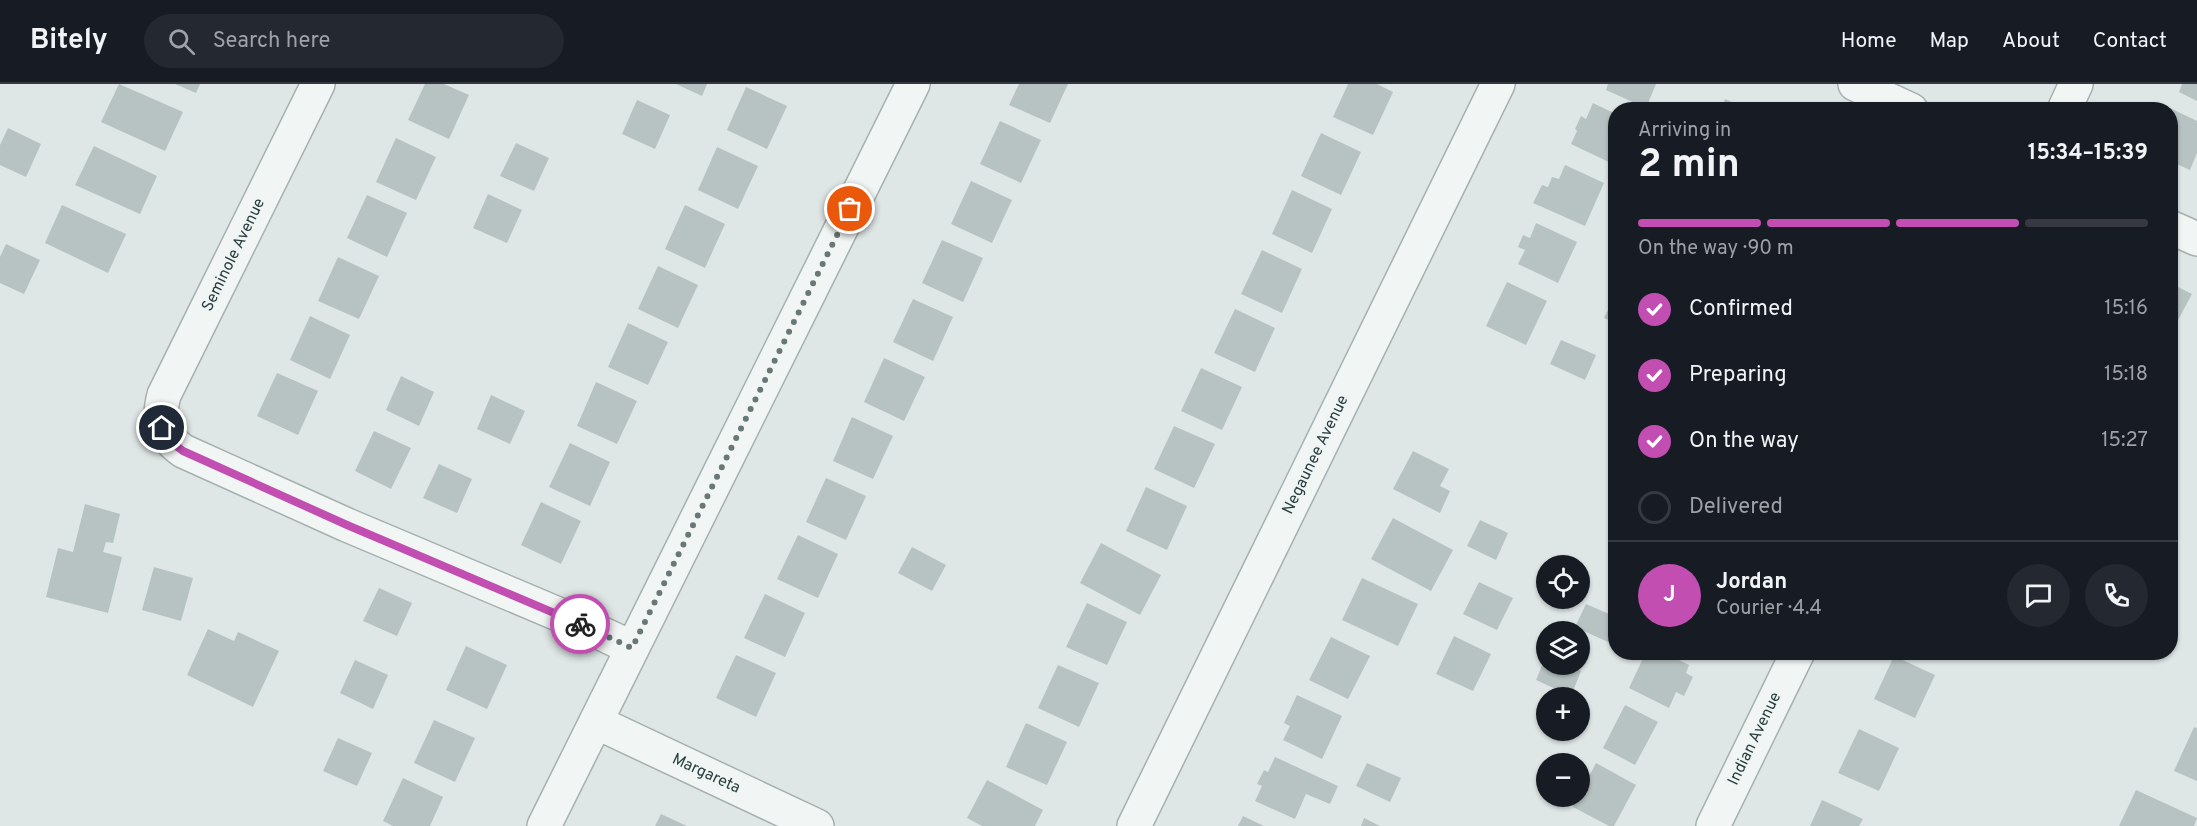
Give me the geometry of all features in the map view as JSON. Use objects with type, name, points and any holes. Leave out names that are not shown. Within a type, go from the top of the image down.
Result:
[{"type":"street","name":"Seminole Avenue","points":[[318,84],[164,395],[160,410],[162,428],[170,441],[183,451],[347,525],[632,648]]},
{"type":"street","points":[[544,826],[913,84]]},
{"type":"street","name":"Negaunee Avenue","points":[[1134,826],[1498,84]]},
{"type":"street","points":[[1855,84],[1894,102]]},
{"type":"street","points":[[2068,102],[2076,84]]},
{"type":"street","points":[[2178,231],[2197,239]]},
{"type":"street","name":"Indian Avenue","points":[[1713,826],[1794,660]]},
{"type":"street","name":"Margareta","points":[[596,722],[817,826]]},
{"type":"building","points":[[119,84],[183,112],[165,151],[101,122]]},
{"type":"building","points":[[175,84],[200,84],[196,93]]},
{"type":"building","points":[[425,84],[444,84],[469,95],[449,139],[408,120]]},
{"type":"building","points":[[676,84],[707,84],[702,96]]},
{"type":"building","points":[[1019,84],[1068,84],[1050,123],[1009,105]]},
{"type":"building","points":[[1348,84],[1377,84],[1393,92],[1373,135],[1333,117]]},
{"type":"building","points":[[1608,84],[1656,84],[1648,102],[1633,102],[1606,90]]},
{"type":"building","points":[[2182,84],[2197,84],[2197,101],[2179,92]]},
{"type":"building","points":[[746,87],[787,106],[767,149],[727,130]]},
{"type":"building","points":[[637,100],[670,115],[655,149],[622,134]]},
{"type":"building","points":[[1593,103],[1608,110],[1608,162],[1571,144],[1581,116],[1586,119]]},
{"type":"building","points":[[2178,112],[2197,121],[2197,153],[2190,170],[2178,165]]},
{"type":"building","points":[[1000,121],[1041,140],[1021,183],[980,164]]},
{"type":"building","points":[[8,128],[41,144],[26,177],[0,165],[0,145]]},
{"type":"building","points":[[1321,133],[1361,152],[1341,195],[1301,176]]},
{"type":"building","points":[[396,138],[436,157],[416,200],[376,182]]},
{"type":"building","points":[[516,143],[549,158],[534,191],[500,176]]},
{"type":"building","points":[[94,146],[157,176],[140,214],[75,185]]},
{"type":"building","points":[[717,147],[758,166],[738,209],[698,190]]},
{"type":"building","points":[[1565,165],[1604,183],[1585,226],[1533,203],[1542,185],[1548,187],[1552,177],[1559,179]]},
{"type":"building","points":[[971,181],[1012,200],[992,243],[951,224]]},
{"type":"building","points":[[1292,190],[1332,209],[1312,253],[1272,234]]},
{"type":"building","points":[[488,194],[522,210],[507,243],[473,228]]},
{"type":"building","points":[[367,195],[407,213],[387,257],[347,238]]},
{"type":"building","points":[[62,205],[126,234],[108,273],[45,243]]},
{"type":"building","points":[[685,205],[725,224],[705,268],[665,249]]},
{"type":"building","points":[[1536,223],[1577,242],[1558,283],[1518,264],[1525,250],[1518,247],[1523,235],[1530,238]]},
{"type":"building","points":[[942,240],[983,258],[963,302],[922,283]]},
{"type":"building","points":[[6,244],[40,260],[24,294],[0,283],[0,257]]},
{"type":"building","points":[[1262,250],[1302,269],[1282,313],[1241,294]]},
{"type":"building","points":[[338,257],[379,276],[359,319],[318,301]]},
{"type":"building","points":[[658,266],[698,285],[678,328],[638,309]]},
{"type":"building","points":[[1507,282],[1547,301],[1526,345],[1486,326]]},
{"type":"building","points":[[2178,287],[2192,294],[2178,320]]},
{"type":"building","points":[[913,299],[953,317],[933,361],[893,342]]},
{"type":"building","points":[[1235,309],[1275,328],[1255,372],[1214,353]]},
{"type":"building","points":[[310,316],[350,335],[330,379],[290,360]]},
{"type":"building","points":[[628,323],[668,342],[648,385],[608,367]]},
{"type":"building","points":[[1561,340],[1596,355],[1585,380],[1550,364]]},
{"type":"building","points":[[884,358],[925,377],[904,421],[864,402]]},
{"type":"building","points":[[1201,368],[1242,387],[1222,430],[1181,411]]},
{"type":"building","points":[[277,373],[318,391],[298,435],[257,416]]},
{"type":"building","points":[[401,376],[434,392],[419,426],[386,410]]},
{"type":"building","points":[[596,382],[637,401],[617,444],[577,426]]},
{"type":"building","points":[[491,395],[525,411],[510,444],[477,429]]},
{"type":"building","points":[[852,417],[893,436],[873,479],[833,461]]},
{"type":"building","points":[[1174,426],[1215,444],[1194,488],[1154,469]]},
{"type":"building","points":[[374,431],[411,448],[391,489],[355,471]]},
{"type":"building","points":[[570,443],[610,462],[590,506],[549,487]]},
{"type":"building","points":[[1413,451],[1449,469],[1440,486],[1450,491],[1440,513],[1393,489]]},
{"type":"building","points":[[439,464],[472,479],[457,513],[423,498]]},
{"type":"building","points":[[826,478],[866,496],[846,540],[806,522]]},
{"type":"building","points":[[1146,487],[1187,506],[1167,550],[1126,531]]},
{"type":"building","points":[[541,502],[581,521],[561,564],[521,545]]},
{"type":"building","points":[[85,504],[120,514],[113,543],[106,542],[103,552],[122,557],[108,613],[46,597],[58,548],[73,552]]},
{"type":"building","points":[[1393,518],[1453,550],[1431,591],[1371,559]]},
{"type":"building","points":[[1480,520],[1508,533],[1496,560],[1467,546]]},
{"type":"building","points":[[798,535],[838,554],[818,598],[777,579]]},
{"type":"building","points":[[1101,543],[1161,575],[1140,615],[1080,583]]},
{"type":"building","points":[[912,547],[946,565],[932,591],[898,573]]},
{"type":"building","points":[[154,567],[193,578],[181,621],[142,610]]},
{"type":"building","points":[[1362,578],[1418,604],[1398,646],[1342,620]]},
{"type":"building","points":[[1479,582],[1513,598],[1497,630],[1463,614]]},
{"type":"building","points":[[379,588],[412,603],[397,636],[363,621]]},
{"type":"building","points":[[765,594],[805,613],[785,657],[744,638]]},
{"type":"building","points":[[1087,603],[1127,622],[1107,665],[1066,647]]},
{"type":"building","points":[[1590,606],[1608,614],[1608,642],[1590,634],[1590,621],[1578,621],[1584,609],[1590,609]]},
{"type":"building","points":[[208,629],[234,641],[238,632],[279,651],[253,707],[187,675]]},
{"type":"building","points":[[1454,636],[1491,654],[1473,691],[1436,674]]},
{"type":"building","points":[[1331,637],[1370,656],[1348,699],[1309,680]]},
{"type":"building","points":[[466,646],[507,665],[487,709],[446,690]]},
{"type":"building","points":[[736,655],[776,673],[756,717],[716,698]]},
{"type":"building","points":[[355,660],[388,675],[373,709],[340,693]]},
{"type":"building","points":[[1642,660],[1679,660],[1689,665],[1686,673],[1693,677],[1684,696],[1676,692],[1669,708],[1629,688]]},
{"type":"building","points":[[1892,660],[1903,660],[1935,675],[1915,718],[1874,699]]},
{"type":"building","points":[[1058,665],[1099,683],[1079,727],[1038,708]]},
{"type":"building","points":[[1538,675],[1579,675],[1575,687],[1551,687],[1536,680]]},
{"type":"building","points":[[1297,695],[1342,716],[1322,759],[1283,740],[1290,726],[1284,723]]},
{"type":"building","points":[[1625,705],[1658,722],[1635,765],[1603,748]]},
{"type":"building","points":[[434,720],[475,738],[455,782],[414,763]]},
{"type":"building","points":[[1026,723],[1067,742],[1047,785],[1006,767]]},
{"type":"building","points":[[2194,727],[2197,728],[2197,781],[2174,771]]},
{"type":"building","points":[[1859,729],[1899,748],[1879,791],[1838,773]]},
{"type":"building","points":[[338,738],[372,753],[357,786],[323,771]]},
{"type":"building","points":[[1275,757],[1338,786],[1330,804],[1306,794],[1295,819],[1255,801],[1262,786],[1257,784],[1264,770],[1268,772]]},
{"type":"building","points":[[1367,763],[1401,778],[1390,802],[1356,786]]},
{"type":"building","points":[[1596,763],[1636,785],[1614,826],[1609,826],[1573,807],[1590,807],[1590,774]]},
{"type":"building","points":[[403,778],[443,797],[430,826],[393,826],[383,821]]},
{"type":"building","points":[[987,780],[1043,810],[1035,826],[982,826],[967,818]]},
{"type":"building","points":[[2136,790],[2197,818],[2194,826],[2119,826]]},
{"type":"building","points":[[1822,800],[1863,819],[1859,826],[1810,826]]},
{"type":"building","points":[[661,814],[687,826],[655,826]]},
{"type":"building","points":[[1243,816],[1264,826],[1238,826]]},
{"type":"building","points":[[1364,818],[1380,826],[1361,826]]},
{"type":"way so far","points":[[580,624],[632,648],[850,209]]},
{"type":"route","points":[[162,428],[170,441],[183,451],[347,525],[580,624]]}]
